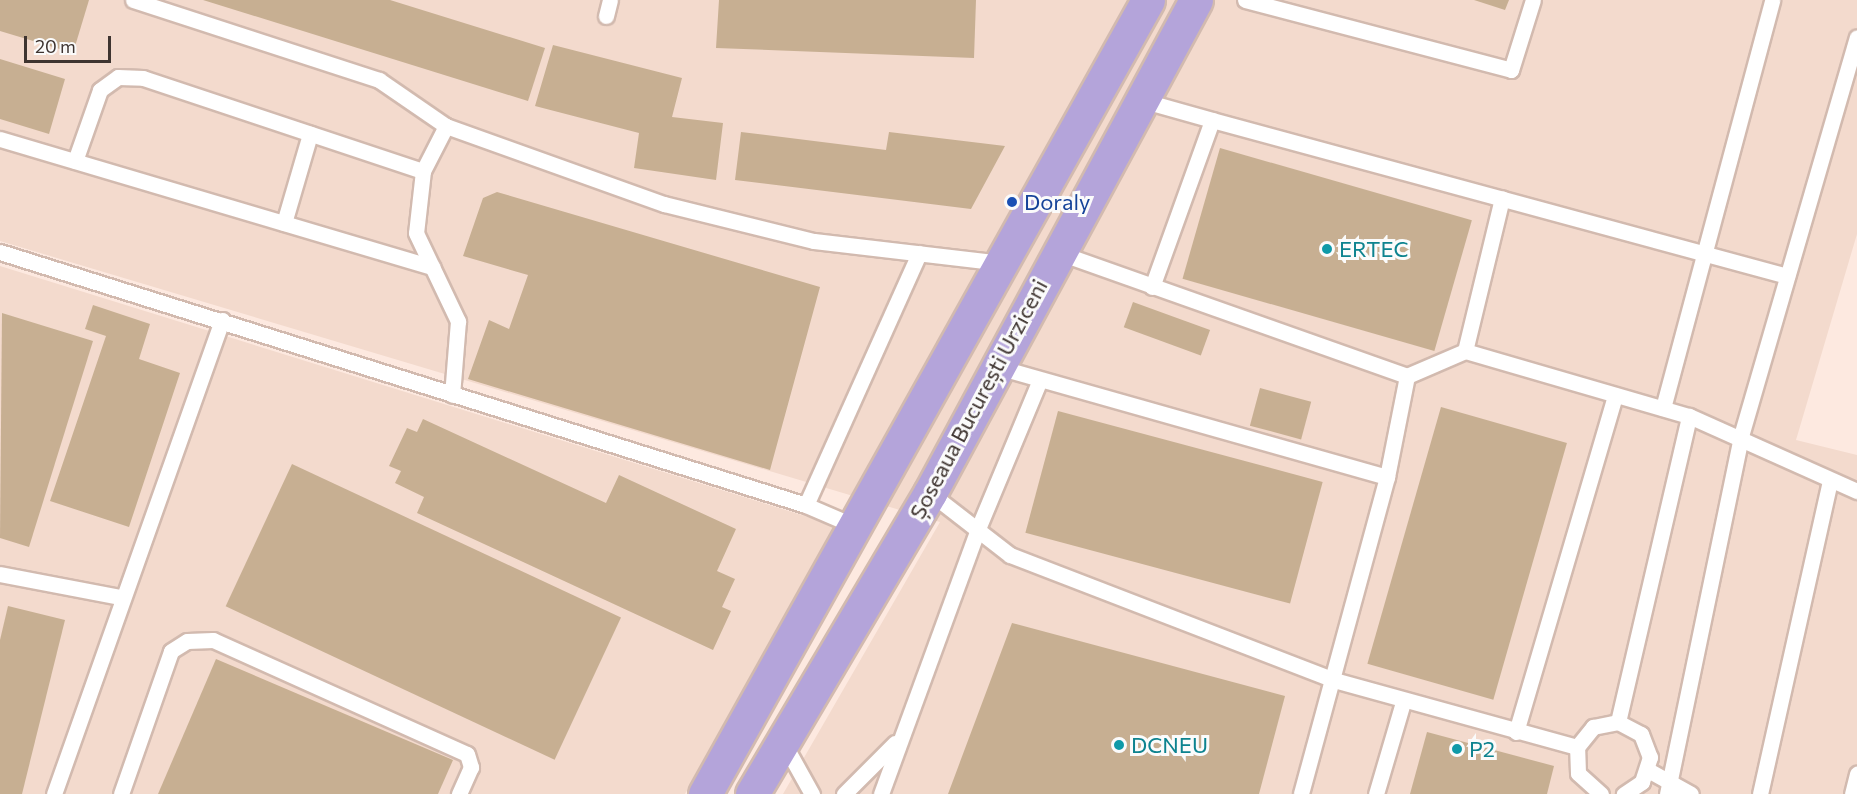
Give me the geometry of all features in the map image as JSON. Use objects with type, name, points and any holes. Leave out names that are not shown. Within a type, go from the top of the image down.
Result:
[{"type":"highway","name":"Șoseaua București Urziceni","points":[[705,794],[857,527],[1148,0]]},
{"type":"highway","name":"Șoseaua București Urziceni","points":[[753,794],[782,741],[930,493],[1057,252],[1196,0]]},
{"type":"lane","points":[[132,0],[380,80],[446,126],[664,204],[814,241],[1002,262]]},
{"type":"lane","points":[[606,16],[610,0]]},
{"type":"lane","points":[[1245,0],[1511,70],[1533,0]]},
{"type":"lane","points":[[1663,408],[1772,0]]},
{"type":"lane","points":[[1668,788],[1741,436],[1857,38]]},
{"type":"lane","points":[[75,161],[100,90],[118,77],[142,78],[423,171]]},
{"type":"lane","points":[[1141,100],[1786,276]]},
{"type":"lane","points":[[1152,287],[1212,120]]},
{"type":"lane","points":[[446,126],[423,171],[416,233],[458,321],[452,395]]},
{"type":"lane","points":[[284,224],[310,134]]},
{"type":"lane","points":[[0,139],[432,267]]},
{"type":"lane","points":[[1465,351],[1502,198]]},
{"type":"lane","points":[[0,252],[806,505],[857,527]]},
{"type":"lane","points":[[1057,252],[1407,376],[1465,351],[1663,408],[1741,436],[1830,481],[1857,491]]},
{"type":"lane","points":[[806,505],[919,253]]},
{"type":"lane","points":[[54,794],[120,597],[222,320]]},
{"type":"lane","points":[[998,367],[1039,382],[1387,477]]},
{"type":"lane","points":[[1301,794],[1334,680],[1387,477],[1407,376]]},
{"type":"lane","points":[[881,794],[898,740],[977,531],[1039,382]]},
{"type":"lane","points":[[1516,732],[1615,395]]},
{"type":"lane","points":[[1618,722],[1689,416]]},
{"type":"lane","points":[[1760,794],[1830,481]]},
{"type":"lane","points":[[930,493],[1010,555],[1334,680],[1404,702],[1577,747]]},
{"type":"lane","points":[[0,574],[120,597]]},
{"type":"lane","points":[[121,794],[171,651],[187,641],[213,640],[467,754],[471,767],[459,794]]},
{"type":"lane","points":[[1376,794],[1404,702]]},
{"type":"lane","points":[[1601,794],[1583,789],[1575,760],[1577,747],[1593,727],[1618,722],[1641,734],[1650,757],[1648,771],[1624,794]]},
{"type":"lane","points":[[844,794],[898,740]]},
{"type":"lane","points":[[782,741],[812,794]]},
{"type":"lane","points":[[1648,771],[1668,788],[1691,794]]},
{"type":"lane","points":[[1852,794],[1857,774]]},
{"type":"shaded area","name":"Doraly","points":[[0,0],[1857,0],[1857,234],[1796,440],[1857,455],[1857,794],[783,794],[940,522],[0,241]]},
{"type":"shaded area","points":[[0,266],[837,526],[685,794],[0,794]]},
{"type":"building","points":[[0,0],[89,0],[73,53],[0,31]]},
{"type":"building","points":[[203,0],[390,0],[545,48],[528,101]]},
{"type":"building","points":[[719,0],[976,0],[974,58],[716,48]]},
{"type":"building","points":[[1474,0],[1509,0],[1505,10]]},
{"type":"building","points":[[553,45],[682,78],[672,117],[723,123],[716,180],[634,168],[639,133],[535,106]]},
{"type":"building","points":[[0,59],[65,79],[49,134],[0,119]]},
{"type":"building","points":[[741,132],[886,150],[889,132],[1005,146],[971,209],[735,180]]},
{"type":"building","name":"ERTEC","points":[[1220,148],[1472,220],[1434,351],[1183,279]]},
{"type":"building","points":[[497,192],[820,287],[770,470],[468,379],[489,320],[509,329],[528,275],[463,256],[483,198]]},
{"type":"building","points":[[1133,302],[1210,330],[1201,355],[1124,327]]},
{"type":"building","points":[[93,305],[150,324],[139,359],[180,373],[129,527],[50,501],[106,336],[85,329]]},
{"type":"building","points":[[2,313],[93,341],[29,547],[0,538]]},
{"type":"building","points":[[1260,388],[1311,402],[1301,439],[1250,426]]},
{"type":"building","points":[[1441,407],[1567,443],[1493,700],[1367,664]]},
{"type":"building","points":[[1058,411],[1323,482],[1290,604],[1025,533]]},
{"type":"building","points":[[423,419],[606,503],[619,475],[736,529],[717,571],[735,579],[722,607],[731,611],[713,650],[417,513],[424,497],[395,483],[401,471],[389,466],[407,428],[417,432]]},
{"type":"building","points":[[292,464],[621,617],[555,760],[226,606]]},
{"type":"building","points":[[8,606],[65,620],[22,794],[0,794],[0,640]]},
{"type":"building","name":"DCNEU","points":[[1012,623],[1285,696],[1259,794],[948,794]]},
{"type":"building","points":[[216,659],[453,760],[438,794],[158,794]]},
{"type":"building","name":"P2","points":[[1427,732],[1554,766],[1547,794],[1410,794]]},
{"type":"place","name":"Doraly","points":[[1012,202]]},
{"type":"place","name":"ERTEC","points":[[1327,249]]},
{"type":"place","name":"DCNEU","points":[[1119,745]]},
{"type":"place","name":"P2","points":[[1457,749]]}]
